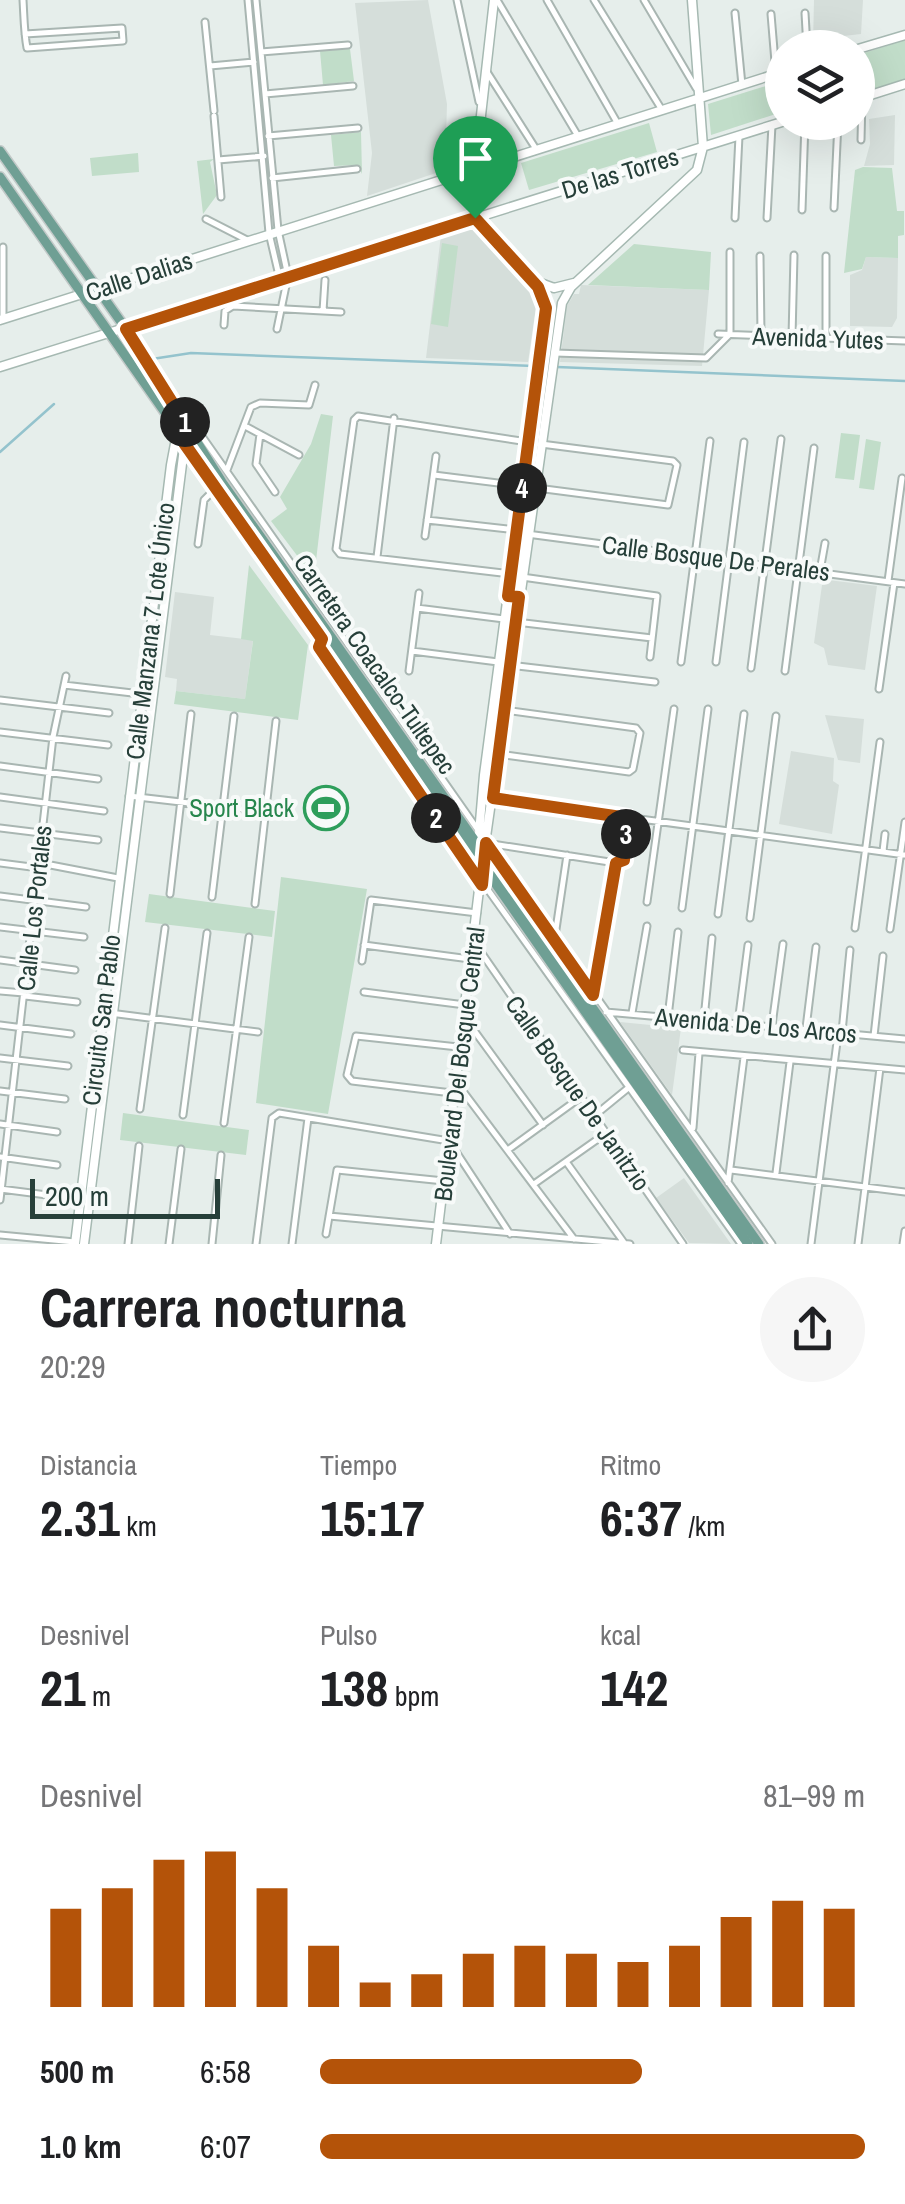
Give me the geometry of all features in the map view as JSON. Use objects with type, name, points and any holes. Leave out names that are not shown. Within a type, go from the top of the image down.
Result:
[{"type":"main road","name":"Carretera Coacalco-Tultepec","points":[[0,151],[126,329],[187,426],[744,1244]]},
{"type":"main road","name":"Carretera Coacalco-Tultepec","points":[[0,177],[322,639],[482,854],[759,1244]]},
{"type":"street","points":[[23,0],[25,34],[26,48],[123,41],[122,28],[25,34]]},
{"type":"street","points":[[248,0],[265,94],[273,231]]},
{"type":"street","points":[[256,0],[273,231],[284,278],[277,329]]},
{"type":"street","points":[[457,0],[479,102]]},
{"type":"street","points":[[496,0],[483,66],[470,204],[475,218],[530,278],[554,288],[578,281],[685,186],[696,170],[703,147],[692,0]]},
{"type":"street","points":[[496,0],[578,136]]},
{"type":"street","points":[[546,0],[618,124]]},
{"type":"street","points":[[594,0],[662,110]]},
{"type":"street","points":[[644,0],[698,94]]},
{"type":"street","points":[[735,13],[742,85]]},
{"type":"street","points":[[771,14],[773,30]]},
{"type":"street","points":[[805,14],[806,30]]},
{"type":"street","points":[[205,22],[221,197]]},
{"type":"street","points":[[875,44],[905,34]]},
{"type":"street","points":[[261,52],[348,45]]},
{"type":"street","points":[[209,66],[258,62]]},
{"type":"street","points":[[483,66],[536,150]]},
{"type":"street","name":"Calle Dalias","points":[[2,320],[662,110],[698,94],[765,78]]},
{"type":"street","points":[[875,92],[905,84]]},
{"type":"street","points":[[265,94],[353,86]]},
{"type":"street","points":[[268,136],[358,128]]},
{"type":"street","name":"De las Torres","points":[[0,367],[765,128]]},
{"type":"street","points":[[735,218],[739,136]]},
{"type":"street","points":[[767,218],[771,140]]},
{"type":"street","points":[[802,210],[804,140]]},
{"type":"street","points":[[834,208],[837,140]]},
{"type":"street","points":[[218,160],[266,156]]},
{"type":"street","points":[[272,178],[358,169]]},
{"type":"street","points":[[10,191],[22,182]]},
{"type":"street","points":[[206,219],[247,240]]},
{"type":"street","points":[[2,320],[3,247]]},
{"type":"street","points":[[730,252],[730,334]]},
{"type":"street","points":[[792,336],[794,255]]},
{"type":"street","points":[[760,256],[761,336]]},
{"type":"street","points":[[826,256],[826,338]]},
{"type":"street","name":"Boulevard Del Bosque Central","points":[[436,1244],[452,1093],[482,885],[482,854],[493,798],[521,577],[522,486],[546,308],[530,278]]},
{"type":"street","points":[[323,311],[325,280]]},
{"type":"street","name":"Boulevard Del Bosque Central","points":[[482,854],[477,829],[511,574],[534,487],[562,302],[578,281]]},
{"type":"street","points":[[224,326],[228,307],[341,312]]},
{"type":"street","name":"Avenida Yutes","points":[[718,334],[905,341]]},
{"type":"street","name":"Avenida Yutes","points":[[553,356],[706,358],[730,334]]},
{"type":"street","points":[[227,470],[255,404],[312,404],[314,385]]},
{"type":"street","points":[[511,574],[337,552],[344,485],[355,417],[394,418],[528,442]]},
{"type":"street","points":[[377,558],[394,418]]},
{"type":"street","points":[[177,433],[187,426],[199,432],[477,829]]},
{"type":"street","name":"Calle Manzana 7 Lote Único","points":[[133,796],[187,426]]},
{"type":"street","points":[[245,426],[299,454]]},
{"type":"street","points":[[530,426],[542,426]]},
{"type":"street","name":"Calle Manzana 7 Lote Único","points":[[143,731],[144,694],[177,433]]},
{"type":"street","points":[[260,434],[256,464],[275,492]]},
{"type":"street","points":[[751,668],[780,439]]},
{"type":"street","points":[[681,662],[710,441]]},
{"type":"street","points":[[716,662],[744,442]]},
{"type":"street","points":[[534,487],[668,506],[677,466],[673,461],[540,444]]},
{"type":"street","points":[[785,671],[814,448]]},
{"type":"street","points":[[425,536],[436,456]]},
{"type":"street","points":[[434,475],[522,486]]},
{"type":"street","points":[[880,689],[902,478]]},
{"type":"street","points":[[198,544],[204,500],[216,488]]},
{"type":"street","name":"Calle Bosque De Perales","points":[[427,520],[905,584]]},
{"type":"street","points":[[820,571],[825,543]]},
{"type":"street","points":[[521,577],[656,596],[650,657]]},
{"type":"street","points":[[409,671],[419,593]]},
{"type":"street","points":[[508,596],[519,597]]},
{"type":"street","points":[[417,608],[505,619]]},
{"type":"street","points":[[516,622],[652,638]]},
{"type":"street","points":[[322,639],[319,647],[482,885],[627,1089],[744,1244]]},
{"type":"street","points":[[412,651],[499,662]]},
{"type":"street","points":[[509,665],[655,682]]},
{"type":"street","name":"Calle Los Portales","points":[[0,1200],[53,737],[66,676]]},
{"type":"street","points":[[64,684],[144,694]]},
{"type":"street","points":[[0,700],[109,714]]},
{"type":"street","points":[[682,908],[708,708]]},
{"type":"street","points":[[647,902],[674,709]]},
{"type":"street","points":[[498,754],[629,772],[633,769],[640,732],[636,728],[504,710]]},
{"type":"street","points":[[170,894],[191,714]]},
{"type":"street","points":[[718,914],[744,714]]},
{"type":"street","points":[[212,897],[234,716]]},
{"type":"street","points":[[750,918],[776,716]]},
{"type":"street","points":[[255,904],[276,720]]},
{"type":"street","points":[[0,732],[108,745]]},
{"type":"street","points":[[855,928],[880,742]]},
{"type":"street","points":[[0,766],[98,778]]},
{"type":"street","points":[[484,775],[496,776]]},
{"type":"street","points":[[133,796],[285,814]]},
{"type":"street","name":"Circuito San Pablo","points":[[112,962],[118,878],[133,796]]},
{"type":"street","name":"Circuito San Pablo","points":[[78,1243],[133,796]]},
{"type":"street","points":[[0,797],[46,800],[104,811]]},
{"type":"street","points":[[493,798],[903,854]]},
{"type":"street","points":[[482,854],[567,855],[616,863],[624,860],[628,818]]},
{"type":"street","points":[[890,930],[905,822]]},
{"type":"street","points":[[0,828],[98,840]]},
{"type":"street","points":[[883,852],[885,834]]},
{"type":"street","points":[[482,854],[554,938],[772,1244]]},
{"type":"street","points":[[554,938],[567,855]]},
{"type":"street","points":[[593,995],[616,863]]},
{"type":"street","points":[[0,864],[118,878]]},
{"type":"street","points":[[0,896],[86,907]]},
{"type":"street","points":[[362,961],[371,900],[477,913]]},
{"type":"street","points":[[632,1013],[647,926]]},
{"type":"street","points":[[0,927],[84,938]]},
{"type":"street","points":[[140,1108],[165,928]]},
{"type":"street","points":[[668,1016],[678,932]]},
{"type":"street","points":[[182,1115],[207,933]]},
{"type":"street","points":[[224,1123],[249,937]]},
{"type":"street","points":[[704,1020],[712,938]]},
{"type":"street","name":"Calle Bosque De Janitzio","points":[[474,942],[682,1244]]},
{"type":"street","points":[[738,1023],[748,944]]},
{"type":"street","points":[[772,1026],[783,944]]},
{"type":"street","points":[[364,946],[471,960]]},
{"type":"street","points":[[806,1030],[816,947]]},
{"type":"street","points":[[842,1033],[850,950]]},
{"type":"street","points":[[874,1036],[883,956]]},
{"type":"street","points":[[0,960],[75,970]]},
{"type":"street","points":[[0,991],[77,1002]]},
{"type":"street","points":[[364,992],[465,1011],[543,1124]]},
{"type":"street","points":[[106,1012],[258,1032]]},
{"type":"street","name":"Avenida De Los Arcos","points":[[606,1012],[905,1039]]},
{"type":"street","points":[[0,1026],[71,1034]]},
{"type":"street","points":[[452,1093],[352,1081],[347,1075],[356,1036],[458,1047]]},
{"type":"street","points":[[811,1244],[837,1042]]},
{"type":"street","points":[[683,1050],[905,1070]]},
{"type":"street","points":[[692,1131],[700,1052]]},
{"type":"street","points":[[728,1183],[744,1056]]},
{"type":"street","points":[[0,1058],[68,1066]]},
{"type":"street","points":[[776,1173],[790,1061]]},
{"type":"street","points":[[858,1244],[880,1068]]},
{"type":"street","points":[[454,1080],[574,1240]]},
{"type":"street","points":[[594,1116],[627,1089]]},
{"type":"street","points":[[0,1091],[65,1099]]},
{"type":"street","points":[[508,1149],[582,1097]]},
{"type":"street","points":[[256,1244],[274,1114],[449,1140],[510,1234]]},
{"type":"street","points":[[292,1244],[308,1118]]},
{"type":"street","points":[[0,1124],[57,1132]]},
{"type":"street","points":[[534,1184],[606,1133]]},
{"type":"street","points":[[128,1244],[140,1146]]},
{"type":"street","points":[[169,1244],[181,1149]]},
{"type":"street","points":[[212,1244],[222,1154]]},
{"type":"street","points":[[3,1157],[56,1165]]},
{"type":"street","points":[[567,1163],[628,1244]]},
{"type":"street","points":[[326,1234],[334,1174],[342,1168],[444,1182]]},
{"type":"street","points":[[731,1170],[905,1192]]},
{"type":"street","points":[[1,1189],[47,1195]]},
{"type":"street","points":[[329,1216],[628,1244]]},
{"type":"street","points":[[903,1244],[905,1231]]},
{"type":"street","points":[[0,1234],[78,1243]]},
{"type":"shaded area","points":[[428,0],[447,104],[445,170],[367,196],[372,153],[355,3]]},
{"type":"shaded area","points":[[814,0],[863,0],[861,30],[813,30]]},
{"type":"shaded area","points":[[895,115],[894,165],[864,166],[870,140],[875,140],[875,118]]},
{"type":"shaded area","points":[[472,225],[537,300],[528,362],[426,358],[441,235]]},
{"type":"shaded area","points":[[866,257],[898,258],[897,318],[892,327],[850,326],[850,275],[862,270]]},
{"type":"shaded area","points":[[581,285],[709,290],[702,366],[560,362],[567,306],[574,294],[579,294]]},
{"type":"shaded area","points":[[828,580],[877,586],[865,670],[828,665],[824,648],[814,643],[822,585]]},
{"type":"shaded area","points":[[175,592],[214,597],[210,635],[253,640],[245,699],[176,691],[177,679],[165,677]]},
{"type":"shaded area","points":[[825,715],[864,719],[860,763],[838,760]]},
{"type":"shaded area","points":[[791,751],[834,758],[833,781],[839,785],[832,834],[779,824]]},
{"type":"shaded area","points":[[620,1022],[681,1028],[672,1095]]},
{"type":"shaded area","points":[[684,1178],[731,1244],[689,1243],[656,1198]]},
{"type":"green space","points":[[905,40],[905,79],[875,89],[875,50]]},
{"type":"green space","points":[[350,49],[354,81],[323,85],[320,51]]},
{"type":"green space","points":[[765,86],[765,118],[711,135],[708,104]]},
{"type":"green space","points":[[649,123],[657,152],[529,190],[521,163]]},
{"type":"green space","points":[[361,132],[362,174],[358,165],[334,166],[331,135]]},
{"type":"green space","points":[[138,153],[139,172],[92,176],[90,158]]},
{"type":"green space","points":[[214,159],[210,162],[217,195],[203,214],[197,161]]},
{"type":"green space","points":[[892,168],[897,211],[904,211],[904,235],[898,236],[898,258],[866,257],[862,269],[844,273],[855,170]]},
{"type":"green space","points":[[442,243],[458,246],[448,327],[431,324]]},
{"type":"green space","points":[[634,244],[711,252],[709,290],[588,285]]},
{"type":"green space","points":[[321,414],[333,416],[314,578],[271,521],[287,509],[280,497],[311,444]]},
{"type":"green space","points":[[841,433],[860,435],[854,480],[835,478]]},
{"type":"green space","points":[[866,439],[881,442],[874,490],[859,488]]},
{"type":"green space","points":[[249,565],[308,645],[298,720],[174,704],[176,691],[245,699],[253,641],[241,639]]},
{"type":"green space","points":[[281,877],[367,889],[328,1114],[256,1103]]},
{"type":"green space","points":[[149,894],[275,911],[272,937],[145,922]]},
{"type":"green space","points":[[123,1113],[249,1130],[246,1155],[120,1140]]},
{"type":"waterway","points":[[152,359],[191,353],[534,366]]},
{"type":"waterway","points":[[557,367],[905,381]]},
{"type":"waterway","points":[[0,452],[54,404]]},
{"type":"place","name":"Sport Black","points":[[326,808]]},
{"type":"route","points":[[475,218],[538,287],[546,308],[508,596],[519,597],[493,798],[628,818],[624,860],[616,863],[593,995],[486,843],[482,885],[319,647],[322,639],[184,443],[187,426],[126,329],[475,218]]}]
